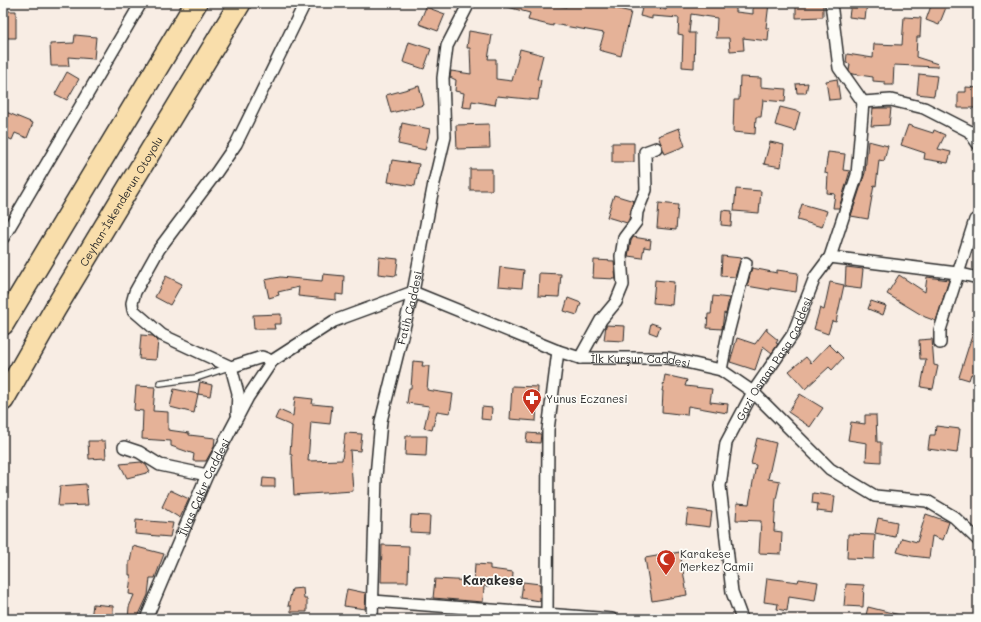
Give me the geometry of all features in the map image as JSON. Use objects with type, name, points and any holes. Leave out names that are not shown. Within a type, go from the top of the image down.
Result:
[{"type":"highway","points":[[3,324],[196,3]]},
{"type":"highway","name":"Ceyhan-İskenderun Otoyolu","points":[[3,400],[59,302],[240,3]]},
{"type":"street","points":[[3,237],[141,3]]},
{"type":"street","points":[[305,3],[236,144],[159,249],[135,292],[132,303],[133,310],[162,335],[231,367],[262,357],[272,361],[334,320],[413,292]]},
{"type":"street","name":"Fatih Caddesi","points":[[372,619],[376,476],[381,421],[413,292],[434,183],[445,137],[443,78],[447,46],[469,3]]},
{"type":"street","points":[[830,3],[839,68],[863,102],[891,100],[924,108],[974,129],[978,144]]},
{"type":"street","name":"Gazi Osman Paşa Caddesi","points":[[742,619],[732,592],[720,486],[726,443],[753,392],[793,334],[815,277],[830,257],[857,175],[863,102]]},
{"type":"street","points":[[580,358],[601,320],[616,302],[623,285],[621,256],[624,238],[636,222],[637,212],[646,190],[646,152],[656,148]]},
{"type":"street","points":[[940,343],[940,330],[975,220]]},
{"type":"street","points":[[830,257],[978,278]]},
{"type":"street","points":[[721,370],[728,333],[746,263]]},
{"type":"street","name":"İlk Kurşun Caddesi","points":[[413,292],[558,351],[580,358],[668,358],[721,370],[753,392],[830,469],[875,496],[927,501],[954,517],[978,540]]},
{"type":"street","points":[[547,614],[548,430],[558,351]]},
{"type":"street","name":"İlyas Çakır Caddesi","points":[[146,619],[207,475],[248,397],[272,361]]},
{"type":"street","points":[[231,367],[238,393],[236,421]]},
{"type":"street","points":[[124,447],[139,452],[160,465],[207,475]]},
{"type":"street","points":[[373,601],[612,619]]},
{"type":"lane","points":[[160,383],[196,378],[231,367]]},
{"type":"building","points":[[505,3],[550,3],[566,7],[567,3],[593,3],[631,12],[621,56],[599,50],[604,33],[553,24],[553,26],[528,20],[530,13],[504,6]]},
{"type":"building","points":[[667,3],[736,3],[736,12],[753,14],[753,3],[769,3],[766,28],[769,28],[768,41],[743,38],[744,50],[730,51],[729,38],[716,38],[717,18],[691,14],[689,33],[695,33],[694,68],[682,67],[683,35],[678,34],[679,18],[652,16],[652,19],[640,16],[643,4],[666,10]]},
{"type":"building","points":[[796,3],[823,3],[823,17],[796,18]]},
{"type":"building","points":[[851,3],[867,3],[865,19],[849,17]]},
{"type":"building","points":[[932,3],[947,5],[939,25],[926,20]]},
{"type":"building","points":[[426,7],[445,14],[438,31],[419,24]]},
{"type":"building","points":[[3,11],[16,11],[16,38],[3,38]]},
{"type":"building","points":[[904,17],[921,18],[920,37],[917,37],[916,57],[938,64],[938,67],[894,65],[893,85],[885,85],[885,82],[873,81],[873,77],[852,74],[849,70],[850,64],[846,63],[847,54],[873,58],[874,44],[902,45]]},
{"type":"building","points":[[469,31],[492,35],[488,59],[496,59],[496,79],[512,81],[520,49],[543,55],[537,79],[541,80],[538,100],[497,96],[495,105],[472,101],[471,108],[462,107],[464,93],[455,91],[456,80],[450,77],[451,71],[471,74],[470,48],[467,48]]},
{"type":"building","points":[[75,35],[96,37],[94,59],[68,57],[69,66],[51,66],[50,44],[74,43]]},
{"type":"building","points":[[409,42],[431,49],[424,69],[403,62]]},
{"type":"building","points":[[67,72],[79,79],[67,100],[55,94]]},
{"type":"building","points":[[919,74],[937,76],[934,96],[917,94]]},
{"type":"building","points":[[740,77],[761,78],[761,87],[786,89],[785,102],[763,100],[761,117],[756,117],[755,134],[733,132],[734,100],[739,100]]},
{"type":"building","points":[[837,79],[840,99],[829,100],[826,81]]},
{"type":"building","points":[[808,83],[806,93],[797,93],[796,84]]},
{"type":"building","points":[[419,86],[424,105],[391,113],[386,95]]},
{"type":"building","points":[[966,87],[978,88],[977,108],[958,108],[958,92],[966,92]]},
{"type":"building","points":[[780,107],[800,112],[795,131],[775,125]]},
{"type":"building","points":[[873,108],[891,108],[889,125],[871,126]]},
{"type":"building","points":[[6,112],[33,123],[27,138],[15,133],[12,140],[3,136],[3,118]]},
{"type":"building","points":[[402,123],[430,129],[425,150],[398,144]]},
{"type":"building","points":[[489,124],[490,148],[457,149],[456,125]]},
{"type":"building","points":[[908,125],[933,133],[934,130],[945,135],[938,149],[951,152],[948,163],[924,159],[925,153],[901,145]]},
{"type":"building","points":[[679,128],[685,146],[665,154],[658,136]]},
{"type":"building","points":[[868,141],[888,146],[884,161],[879,160],[876,186],[874,185],[868,219],[851,216],[865,173]]},
{"type":"building","points":[[770,142],[784,145],[781,167],[764,164]]},
{"type":"building","points":[[612,143],[634,143],[634,162],[612,162]]},
{"type":"building","points":[[828,152],[845,154],[843,170],[850,171],[839,208],[833,208],[835,194],[827,193],[828,174],[825,173]]},
{"type":"building","points":[[392,160],[419,164],[415,186],[388,182]]},
{"type":"building","points":[[470,169],[492,169],[492,190],[470,190]]},
{"type":"building","points":[[736,189],[761,191],[759,213],[734,211]]},
{"type":"building","points":[[614,195],[634,201],[627,223],[607,217]]},
{"type":"building","points":[[659,203],[678,205],[676,230],[657,228]]},
{"type":"building","points":[[802,204],[827,211],[822,227],[797,220]]},
{"type":"building","points":[[722,210],[732,211],[731,226],[721,225]]},
{"type":"building","points":[[633,237],[651,240],[650,248],[644,247],[642,258],[628,256]]},
{"type":"building","points":[[722,256],[741,258],[735,277],[721,276]]},
{"type":"building","points":[[379,257],[398,259],[396,276],[378,274]]},
{"type":"building","points":[[594,260],[614,261],[616,279],[593,278]]},
{"type":"building","points":[[500,267],[524,270],[522,288],[498,286]]},
{"type":"building","points":[[846,267],[863,269],[861,289],[845,287]]},
{"type":"building","points":[[752,268],[777,273],[777,270],[798,273],[796,292],[747,286]]},
{"type":"building","points":[[539,273],[561,274],[559,297],[538,296]]},
{"type":"building","points":[[323,274],[344,276],[343,295],[336,294],[336,300],[298,296],[299,287],[278,292],[279,295],[269,298],[265,280],[280,277],[322,281]]},
{"type":"building","points":[[899,275],[925,292],[927,277],[949,280],[936,321],[925,317],[887,294]]},
{"type":"building","points":[[166,276],[182,284],[170,305],[155,297]]},
{"type":"building","points":[[655,280],[674,282],[672,305],[653,303]]},
{"type":"building","points":[[830,282],[844,285],[836,322],[832,321],[828,334],[814,329],[820,308],[824,310]]},
{"type":"building","points":[[713,296],[729,298],[726,314],[724,313],[722,329],[707,328],[708,314],[711,314]]},
{"type":"building","points":[[568,298],[581,303],[577,315],[564,311]]},
{"type":"building","points":[[871,301],[886,306],[883,315],[868,309]]},
{"type":"building","points":[[281,314],[281,324],[274,324],[275,329],[254,329],[253,315]]},
{"type":"building","points":[[651,323],[660,326],[657,335],[649,332]]},
{"type":"building","points":[[976,323],[978,324],[978,376],[971,374],[969,380],[959,377]]},
{"type":"building","points":[[606,325],[625,326],[624,341],[604,340]]},
{"type":"building","points":[[767,328],[767,331],[778,340],[776,343],[778,344],[772,353],[763,346],[755,370],[730,362],[737,338],[755,344]]},
{"type":"building","points":[[141,335],[153,336],[158,341],[156,360],[139,359]]},
{"type":"building","points":[[932,339],[934,365],[938,366],[933,389],[921,387],[926,359],[920,359],[919,340]]},
{"type":"building","points":[[829,344],[843,358],[832,370],[829,367],[805,389],[789,371],[806,357],[811,363]]},
{"type":"building","points":[[413,361],[423,362],[422,366],[429,366],[427,390],[453,394],[450,413],[437,411],[432,430],[424,428],[429,406],[407,403],[409,388],[411,388]]},
{"type":"building","points":[[665,375],[687,380],[685,386],[712,389],[710,402],[728,404],[727,413],[688,406],[687,415],[662,412],[662,391]]},
{"type":"building","points":[[200,382],[212,385],[210,396],[198,394]]},
{"type":"building","points":[[136,386],[155,387],[153,411],[168,412],[168,430],[189,433],[189,435],[215,438],[214,447],[206,461],[193,461],[194,454],[171,446],[171,441],[142,439],[143,411],[134,410]]},
{"type":"building","points":[[512,386],[538,387],[536,421],[510,419]]},
{"type":"building","points":[[174,389],[198,394],[194,413],[170,407]]},
{"type":"building","points":[[800,394],[823,408],[810,427],[788,412]]},
{"type":"building","points":[[295,397],[313,399],[312,404],[332,406],[330,424],[311,422],[308,461],[342,460],[345,433],[362,434],[360,451],[350,450],[353,491],[294,495],[292,455],[290,454],[292,426],[275,419],[279,410],[293,416]]},
{"type":"building","points":[[482,407],[492,408],[491,420],[481,419]]},
{"type":"building","points":[[865,415],[876,415],[877,442],[881,442],[881,462],[866,461],[867,443],[848,440],[851,422],[865,424]]},
{"type":"building","points":[[936,426],[960,429],[957,453],[928,449],[930,435],[935,435]]},
{"type":"building","points":[[527,433],[541,434],[540,443],[526,442]]},
{"type":"building","points":[[406,436],[427,436],[426,456],[405,455]]},
{"type":"building","points":[[757,438],[776,443],[768,479],[780,481],[776,499],[774,531],[782,532],[781,554],[759,553],[761,521],[736,520],[737,503],[749,504],[756,465],[751,464]]},
{"type":"building","points":[[88,441],[105,441],[106,458],[89,459]]},
{"type":"building","points":[[141,462],[146,465],[150,472],[127,478],[120,464]]},
{"type":"building","points":[[263,478],[275,479],[275,487],[262,487]]},
{"type":"building","points":[[86,484],[88,505],[58,506],[60,486]]},
{"type":"building","points":[[170,490],[189,499],[180,518],[162,507]]},
{"type":"building","points":[[813,493],[835,496],[833,513],[817,511],[818,504],[812,503]]},
{"type":"building","points":[[688,509],[712,512],[710,527],[686,524]]},
{"type":"building","points":[[926,514],[949,522],[943,540],[932,536],[929,558],[897,552],[902,538],[917,542]]},
{"type":"building","points":[[411,515],[430,516],[429,533],[410,532]]},
{"type":"building","points":[[878,518],[897,522],[895,537],[875,533]]},
{"type":"building","points":[[136,520],[173,523],[170,537],[135,534]]},
{"type":"building","points":[[848,534],[875,535],[874,559],[847,558]]},
{"type":"building","points":[[382,545],[409,546],[408,582],[381,582]]},
{"type":"building","points":[[133,546],[164,554],[155,578],[150,578],[148,595],[137,619],[128,619],[129,607],[134,595],[129,594],[131,575],[129,575],[129,561],[130,562]]},
{"type":"building","name":"Karakese Merkez Camii","points":[[680,552],[687,595],[652,601],[645,558]]},
{"type":"building","points":[[475,564],[490,565],[490,569],[513,572],[512,586],[489,583],[489,586],[484,586],[483,602],[433,598],[435,579],[474,581]]},
{"type":"building","points":[[767,578],[798,582],[799,579],[818,582],[815,601],[789,597],[787,611],[777,609],[778,604],[764,602]]},
{"type":"building","points":[[523,582],[540,584],[540,601],[521,598]]},
{"type":"building","points":[[846,584],[864,585],[863,607],[844,606]]},
{"type":"building","points":[[303,588],[304,599],[307,599],[307,612],[291,612],[291,606],[288,606],[292,589]]},
{"type":"building","points":[[347,589],[366,593],[365,609],[344,606]]},
{"type":"building","points":[[93,604],[113,606],[113,619],[91,619]]},
{"type":"building","points":[[868,607],[904,616],[904,619],[865,619]]},
{"type":"place","name":"Yunus Eczanesi","points":[[532,415]]},
{"type":"place","name":"Karakese Merkez Camii","points":[[666,576]]},
{"type":"district","name":"Karakese","points":[[493,579]]}]
